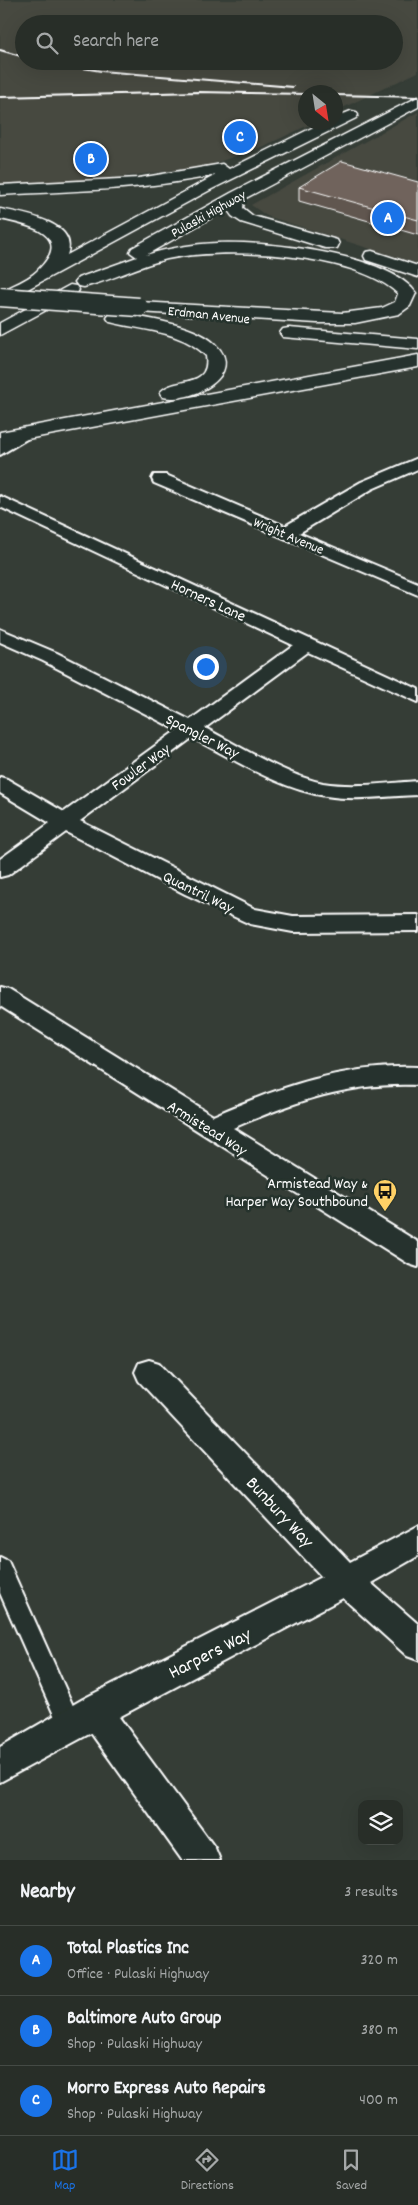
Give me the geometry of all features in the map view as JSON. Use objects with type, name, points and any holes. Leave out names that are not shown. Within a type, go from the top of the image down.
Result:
[{"type":"main road","name":"Pulaski Highway","points":[[0,330],[237,196],[418,101]]},
{"type":"main road","name":"Pulaski Highway","points":[[0,298],[255,161],[365,108]]},
{"type":"main road","points":[[0,190],[169,178],[255,161]]},
{"type":"main road","points":[[237,196],[235,208],[238,213],[247,218],[418,272]]},
{"type":"main road","points":[[0,214],[43,225],[59,238],[61,245],[58,257],[42,276]]},
{"type":"main road","points":[[84,282],[140,261],[166,254],[219,247],[247,248],[301,254],[356,266],[393,281],[407,294],[402,306],[366,316],[302,316],[139,308]]},
{"type":"main road","name":"Erdman Avenue","points":[[0,298],[418,332]]},
{"type":"main road","name":"Erdman Avenue","points":[[0,309],[418,344]]},
{"type":"main road","points":[[0,420],[26,419],[167,394],[198,384],[210,376],[216,369],[218,360],[215,351],[206,344],[174,332],[116,318]]},
{"type":"main road","points":[[0,438],[418,361]]},
{"type":"street","points":[[0,450],[24,434]]},
{"type":"street","points":[[286,533],[356,490],[394,471],[418,463]]},
{"type":"street","name":"Wright Avenue","points":[[160,479],[418,590]]},
{"type":"street","name":"Horners Lane","points":[[0,501],[304,645],[418,696]]},
{"type":"street","name":"Spangler Way","points":[[0,635],[50,657],[279,774],[309,786],[327,790],[348,791],[418,788]]},
{"type":"street","name":"Fowler Way","points":[[0,870],[304,645]]},
{"type":"street","name":"Quantril Way","points":[[0,784],[65,822],[193,889],[250,916],[293,924],[418,923]]},
{"type":"street","name":"Armistead Way","points":[[0,995],[210,1128],[418,1256]]},
{"type":"street","points":[[210,1128],[261,1105],[333,1083],[359,1078],[418,1076]]},
{"type":"street","name":"Bunbury Way","points":[[149,1372],[347,1581],[418,1645]]},
{"type":"street","name":"Harpers Way","points":[[0,1765],[82,1718],[347,1581],[418,1540]]},
{"type":"street","points":[[0,1568],[82,1718],[203,1860]]},
{"type":"shaded area","points":[[0,0],[418,0],[418,72],[343,108],[343,85],[298,85],[298,130],[264,146],[207,166],[105,179],[0,185]]},
{"type":"shaded area","points":[[418,112],[418,264],[267,216],[251,205]]},
{"type":"building","points":[[342,161],[418,182],[418,220],[299,187]]},
{"type":"railway","points":[[0,50],[15,54]]},
{"type":"railway","points":[[95,70],[293,87]]},
{"type":"railway","points":[[0,97],[199,92],[298,94]]},
{"type":"railway","points":[[343,95],[418,97]]},
{"type":"place","name":"Morro Express Auto Repairs","points":[[240,137]]},
{"type":"place","name":"Baltimore Auto Group","points":[[91,159]]},
{"type":"place","name":"Total Plastics Inc","points":[[388,218]]},
{"type":"place","name":"Armistead Way & Harper Way Southbound","points":[[385,1212]]}]
